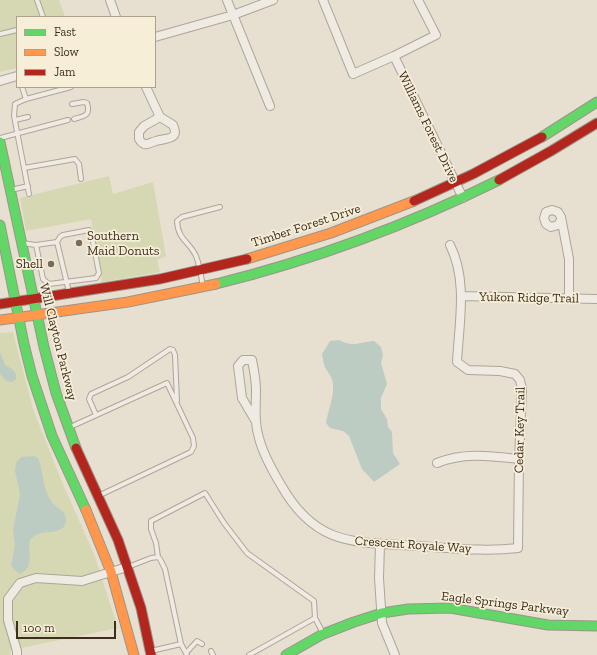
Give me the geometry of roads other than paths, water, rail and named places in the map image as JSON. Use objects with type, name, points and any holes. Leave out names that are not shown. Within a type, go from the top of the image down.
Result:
[{"type":"main road","name":"Timber Forest Drive","points":[[0,304],[69,294],[200,271],[254,257],[315,238],[355,224],[455,183],[534,141],[597,102]]},
{"type":"main road","points":[[0,320],[37,316],[203,287],[319,256],[362,240],[463,198],[519,169],[597,123]]},
{"type":"main road","name":"Will Clayton Parkway","points":[[0,142],[50,375],[68,428],[83,465],[118,540],[141,608],[151,653]]},
{"type":"main road","points":[[355,224],[362,240]]},
{"type":"main road","points":[[0,225],[18,318],[32,376],[52,436],[82,501],[111,572],[134,655]]},
{"type":"main road","name":"Eagle Springs Parkway","points":[[286,655],[295,652],[323,634],[354,622],[382,613],[408,609],[450,608],[548,625],[597,626]]},
{"type":"street","points":[[110,0],[116,16]]},
{"type":"street","points":[[227,0],[270,106]]},
{"type":"street","points":[[156,37],[234,15],[274,0]]},
{"type":"street","points":[[322,0],[353,74],[436,35],[418,0]]},
{"type":"street","name":"Williams Forest Drive","points":[[394,56],[463,198]]},
{"type":"street","points":[[0,81],[16,76]]},
{"type":"street","points":[[146,88],[160,117]]},
{"type":"street","points":[[561,220],[569,259],[569,298]]},
{"type":"street","points":[[450,245],[456,257],[459,269],[461,296]]},
{"type":"street","name":"Yukon Ridge Trail","points":[[461,296],[597,300]]},
{"type":"street","name":"Cedar Key Trail","points":[[461,296],[457,362],[468,370],[505,371],[515,374],[520,380],[522,389],[519,459],[518,548]]},
{"type":"street","name":"Crescent Royale Way","points":[[255,420],[242,398],[238,366],[243,360],[252,360],[255,375],[255,420],[259,440],[274,473],[295,507],[317,528],[337,537],[358,542],[491,551],[518,548]]},
{"type":"street","points":[[437,463],[450,458],[472,455],[519,459]]},
{"type":"street","points":[[380,544],[379,578],[382,623],[395,655]]},
{"type":"street","points":[[17,655],[8,620],[8,598],[20,583],[36,578],[82,581],[127,567]]},
{"type":"lane","points":[[37,0],[43,16]]},
{"type":"lane","points":[[0,34],[16,30]]},
{"type":"lane","points":[[22,88],[26,99]]},
{"type":"lane","points":[[29,194],[15,120],[14,110],[16,104],[26,99],[67,88]]},
{"type":"lane","points":[[72,104],[84,102],[87,103],[88,109],[84,116],[74,119]]},
{"type":"lane","points":[[15,120],[28,117]]},
{"type":"lane","points":[[0,138],[68,120]]},
{"type":"lane","points":[[24,168],[75,159],[79,164],[81,179]]},
{"type":"lane","points":[[10,190],[28,186]]},
{"type":"lane","points":[[203,287],[195,256],[181,237],[177,221],[182,217],[220,207]]},
{"type":"lane","points":[[36,244],[43,279],[49,284],[66,281],[96,278],[99,275],[92,234],[89,230],[60,236],[58,242],[66,281],[69,294]]},
{"type":"lane","points":[[22,243],[36,244],[58,242]]},
{"type":"lane","points":[[28,270],[40,264]]},
{"type":"lane","points":[[96,415],[89,399],[91,394],[128,377],[170,349],[173,350],[176,355],[177,403]]},
{"type":"lane","points":[[68,428],[167,383],[193,438],[194,446],[191,452],[98,496]]},
{"type":"lane","points":[[202,644],[197,641],[186,654],[181,644],[165,569],[163,562],[158,557],[156,543],[151,529],[151,521],[205,494],[224,523],[247,553],[314,601],[315,618],[323,634]]},
{"type":"lane","points":[[127,567],[158,557]]},
{"type":"lane","points":[[249,655],[315,618]]},
{"type":"lane","points":[[151,653],[181,644]]},
{"type":"place","name":"Southern Maid Donuts","points":[[79,243]]},
{"type":"place","name":"Shell","points":[[51,264]]}]
